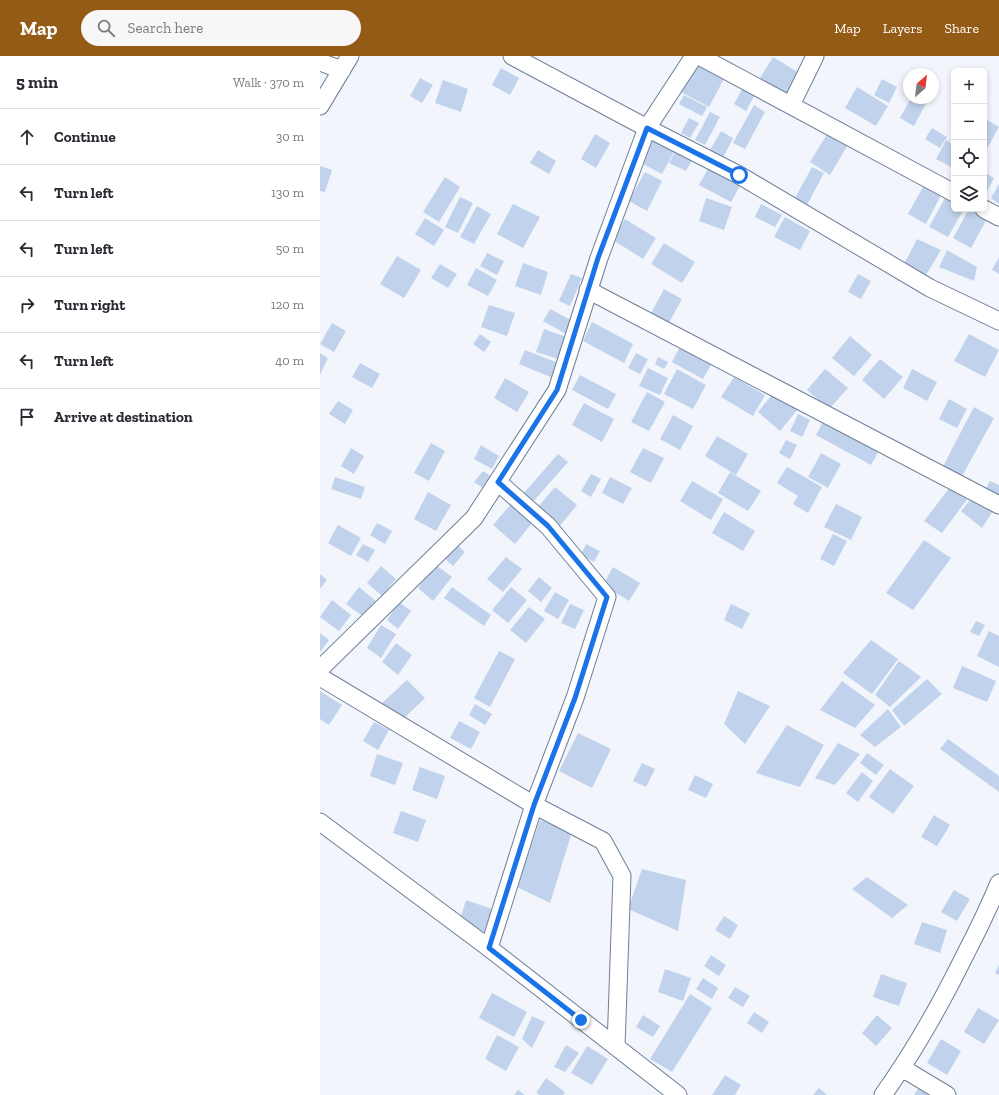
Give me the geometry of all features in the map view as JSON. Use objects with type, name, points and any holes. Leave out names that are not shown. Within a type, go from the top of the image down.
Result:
[{"type":"street","points":[[512,56],[739,175],[930,288],[999,321]]},
{"type":"street","points":[[320,669],[474,518],[557,390],[598,258],[647,128],[694,56]]},
{"type":"street","points":[[699,56],[951,191]]},
{"type":"street","points":[[791,105],[815,56]]},
{"type":"street","points":[[320,62],[346,63],[320,106]]},
{"type":"street","points":[[987,211],[999,217]]},
{"type":"street","points":[[588,290],[999,505]]},
{"type":"street","points":[[489,948],[534,805],[575,698],[607,597],[548,526],[498,482]]},
{"type":"street","points":[[320,677],[534,805],[603,841],[622,876],[616,1047]]},
{"type":"street","points":[[320,822],[489,948],[678,1095]]},
{"type":"street","points":[[883,1095],[902,1068],[995,906],[999,884]]},
{"type":"street","points":[[902,1068],[947,1095]]},
{"type":"building","points":[[773,57],[804,76],[792,96],[760,78]]},
{"type":"building","points":[[699,60],[726,75],[709,107],[681,92]]},
{"type":"building","points":[[501,68],[519,78],[510,95],[492,85]]},
{"type":"building","points":[[420,78],[433,85],[422,103],[410,96]]},
{"type":"building","points":[[882,79],[897,87],[889,103],[874,95]]},
{"type":"building","points":[[443,80],[468,89],[461,112],[435,103]]},
{"type":"building","points":[[746,82],[758,89],[746,111],[734,104]]},
{"type":"building","points":[[857,87],[888,106],[876,126],[845,108]]},
{"type":"building","points":[[684,95],[707,107],[702,116],[679,104]]},
{"type":"building","points":[[908,104],[926,104],[914,126],[900,118]]},
{"type":"building","points":[[754,105],[765,112],[745,149],[733,143]]},
{"type":"building","points":[[710,112],[720,117],[705,145],[695,140]]},
{"type":"building","points":[[689,118],[699,123],[690,138],[681,133]]},
{"type":"building","points":[[987,120],[999,127],[987,149]]},
{"type":"building","points":[[932,128],[947,137],[940,148],[925,139]]},
{"type":"building","points":[[721,131],[733,138],[723,158],[710,150]]},
{"type":"building","points":[[829,131],[849,143],[830,175],[810,162]]},
{"type":"building","points":[[595,134],[610,143],[596,168],[581,159]]},
{"type":"building","points":[[654,139],[675,150],[662,174],[641,163]]},
{"type":"building","points":[[946,140],[951,143],[951,167],[936,159]]},
{"type":"building","points":[[538,150],[556,161],[549,174],[530,163]]},
{"type":"building","points":[[676,150],[693,158],[686,171],[669,163]]},
{"type":"building","points":[[320,166],[332,170],[325,192],[320,191]]},
{"type":"building","points":[[709,167],[741,184],[731,202],[699,185]]},
{"type":"building","points":[[812,167],[824,173],[807,205],[795,198]]},
{"type":"building","points":[[645,172],[662,181],[647,211],[629,201]]},
{"type":"building","points":[[987,174],[994,178],[987,191]]},
{"type":"building","points":[[445,177],[460,187],[439,222],[423,212]]},
{"type":"building","points":[[999,184],[999,204],[991,198]]},
{"type":"building","points":[[924,185],[941,195],[926,224],[908,214]]},
{"type":"building","points":[[460,197],[473,203],[458,233],[445,227]]},
{"type":"building","points":[[706,198],[732,207],[724,230],[699,221]]},
{"type":"building","points":[[945,198],[951,201],[951,212],[962,212],[948,237],[929,227]]},
{"type":"building","points":[[513,204],[540,217],[523,248],[497,234]]},
{"type":"building","points":[[761,204],[782,215],[775,227],[755,217]]},
{"type":"building","points":[[477,206],[491,214],[474,244],[460,237]]},
{"type":"building","points":[[967,212],[984,212],[989,215],[971,248],[953,238]]},
{"type":"building","points":[[785,217],[810,231],[800,250],[774,237]]},
{"type":"building","points":[[425,218],[444,230],[434,246],[415,234]]},
{"type":"building","points":[[625,219],[656,238],[643,259],[613,240]]},
{"type":"building","points":[[917,239],[941,250],[923,280],[902,268]]},
{"type":"building","points":[[664,243],[695,262],[682,283],[651,264]]},
{"type":"building","points":[[947,250],[977,267],[974,281],[939,267]]},
{"type":"building","points":[[487,253],[504,261],[497,275],[480,266]]},
{"type":"building","points":[[397,256],[421,270],[404,298],[380,284]]},
{"type":"building","points":[[999,257],[999,274],[992,270]]},
{"type":"building","points":[[523,263],[548,272],[541,295],[515,286]]},
{"type":"building","points":[[440,264],[457,274],[448,288],[431,278]]},
{"type":"building","points":[[476,268],[497,280],[488,296],[467,285]]},
{"type":"building","points":[[571,274],[582,278],[570,306],[559,301]]},
{"type":"building","points":[[858,274],[871,281],[861,299],[848,292]]},
{"type":"building","points":[[664,289],[682,299],[666,328],[648,319]]},
{"type":"building","points":[[489,305],[515,313],[507,336],[481,327]]},
{"type":"building","points":[[550,309],[573,321],[566,334],[543,321]]},
{"type":"building","points":[[592,322],[633,344],[624,363],[583,341]]},
{"type":"building","points":[[332,323],[346,331],[334,352],[320,344]]},
{"type":"building","points":[[544,329],[569,338],[562,360],[536,352]]},
{"type":"building","points":[[480,334],[491,342],[484,352],[473,344]]},
{"type":"building","points":[[969,334],[999,350],[985,377],[954,361]]},
{"type":"building","points":[[850,336],[872,355],[854,376],[832,358]]},
{"type":"building","points":[[683,341],[715,358],[703,379],[672,362]]},
{"type":"building","points":[[525,350],[558,363],[553,378],[519,364]]},
{"type":"building","points":[[320,353],[328,358],[320,375]]},
{"type":"building","points":[[636,353],[648,359],[640,374],[628,368]]},
{"type":"building","points":[[658,357],[668,362],[664,369],[655,364]]},
{"type":"building","points":[[880,359],[903,377],[884,399],[862,380]]},
{"type":"building","points":[[360,363],[380,374],[372,388],[352,377]]},
{"type":"building","points":[[648,368],[668,378],[660,395],[639,386]]},
{"type":"building","points":[[677,369],[706,385],[693,409],[664,394]]},
{"type":"building","points":[[825,369],[848,388],[829,409],[807,390]]},
{"type":"building","points":[[912,369],[937,382],[927,401],[903,388]]},
{"type":"building","points":[[580,375],[616,394],[608,409],[572,390]]},
{"type":"building","points":[[734,377],[765,395],[753,416],[721,397]]},
{"type":"building","points":[[505,378],[529,392],[517,412],[494,398]]},
{"type":"building","points":[[776,390],[798,409],[780,431],[758,412]]},
{"type":"building","points":[[647,392],[665,402],[649,431],[631,422]]},
{"type":"building","points":[[949,399],[967,409],[957,428],[939,419]]},
{"type":"building","points":[[338,401],[353,410],[345,424],[329,414]]},
{"type":"building","points":[[584,403],[614,419],[602,442],[572,425]]},
{"type":"building","points":[[974,407],[994,418],[961,478],[941,470]]},
{"type":"building","points":[[798,414],[810,420],[802,437],[790,431]]},
{"type":"building","points":[[673,415],[693,426],[680,450],[660,439]]},
{"type":"building","points":[[825,418],[881,447],[871,465],[816,435]]},
{"type":"building","points":[[717,436],[748,454],[736,475],[705,456]]},
{"type":"building","points":[[786,440],[797,445],[790,459],[779,453]]},
{"type":"building","points":[[431,443],[445,451],[429,481],[414,473]]},
{"type":"building","points":[[481,445],[499,456],[492,469],[474,459]]},
{"type":"building","points":[[351,448],[364,456],[354,474],[341,466]]},
{"type":"building","points":[[643,448],[664,458],[651,483],[630,472]]},
{"type":"building","points":[[821,453],[841,464],[828,488],[808,477]]},
{"type":"building","points":[[558,454],[568,462],[533,502],[524,493]]},
{"type":"building","points":[[787,467],[822,487],[808,513],[793,504],[798,496],[777,483]]},
{"type":"building","points":[[483,471],[491,476],[483,488],[474,482]]},
{"type":"building","points":[[730,472],[761,491],[748,511],[718,493]]},
{"type":"building","points":[[591,474],[601,479],[591,497],[581,491]]},
{"type":"building","points":[[335,477],[365,487],[361,499],[331,489]]},
{"type":"building","points":[[610,477],[632,488],[623,504],[602,493]]},
{"type":"building","points":[[692,481],[723,499],[711,520],[680,501]]},
{"type":"building","points":[[990,481],[999,485],[999,503],[982,495]]},
{"type":"building","points":[[951,486],[968,498],[942,533],[924,521]]},
{"type":"building","points":[[555,487],[577,505],[559,527],[537,508]]},
{"type":"building","points":[[428,492],[451,505],[436,531],[414,519]]},
{"type":"building","points":[[971,499],[993,511],[982,528],[961,511]]},
{"type":"building","points":[[511,504],[533,522],[515,544],[493,525]]},
{"type":"building","points":[[836,504],[862,517],[851,540],[824,527]]},
{"type":"building","points":[[724,512],[755,531],[743,551],[712,533]]},
{"type":"building","points":[[377,523],[392,531],[385,544],[370,535]]},
{"type":"building","points":[[338,525],[361,538],[351,556],[328,543]]},
{"type":"building","points":[[833,534],[847,541],[834,566],[820,559]]},
{"type":"building","points":[[924,540],[951,558],[913,610],[886,593]]},
{"type":"building","points":[[455,543],[465,552],[453,566],[443,557]]},
{"type":"building","points":[[363,544],[375,550],[368,562],[356,555]]},
{"type":"building","points":[[586,544],[600,551],[594,562],[581,555]]},
{"type":"building","points":[[506,557],[522,569],[503,592],[487,579]]},
{"type":"building","points":[[436,565],[452,577],[433,601],[418,588]]},
{"type":"building","points":[[381,566],[396,579],[382,596],[367,583]]},
{"type":"building","points":[[613,567],[640,583],[629,601],[603,585]]},
{"type":"building","points":[[320,574],[327,580],[320,589]]},
{"type":"building","points":[[539,577],[552,588],[541,602],[528,591]]},
{"type":"building","points":[[359,587],[377,602],[365,618],[346,604]]},
{"type":"building","points":[[452,587],[491,615],[484,626],[444,598]]},
{"type":"building","points":[[511,587],[527,600],[508,623],[492,610]]},
{"type":"building","points":[[555,592],[569,600],[558,619],[544,611]]},
{"type":"building","points":[[332,600],[351,615],[339,631],[320,617]]},
{"type":"building","points":[[399,602],[411,611],[398,629],[387,620]]},
{"type":"building","points":[[570,604],[584,610],[575,629],[561,623]]},
{"type":"building","points":[[731,604],[750,613],[742,629],[724,620]]},
{"type":"building","points":[[529,607],[545,619],[526,643],[510,630]]},
{"type":"building","points":[[976,621],[985,625],[979,636],[970,632]]},
{"type":"building","points":[[381,625],[396,634],[381,658],[367,648]]},
{"type":"building","points":[[989,631],[999,636],[999,667],[977,656]]},
{"type":"building","points":[[320,633],[329,640],[320,652]]},
{"type":"building","points":[[871,640],[898,659],[872,694],[843,673]]},
{"type":"building","points":[[396,643],[412,655],[398,675],[382,662]]},
{"type":"building","points":[[499,651],[515,659],[490,707],[474,698]]},
{"type":"building","points":[[899,661],[921,677],[890,707],[875,695]]},
{"type":"building","points":[[962,666],[996,681],[987,702],[953,688]]},
{"type":"building","points":[[927,679],[942,694],[904,726],[892,710]]},
{"type":"building","points":[[407,680],[425,698],[399,723],[381,704]]},
{"type":"building","points":[[842,681],[875,705],[855,728],[820,710]]},
{"type":"building","points":[[320,691],[342,705],[329,725],[320,719]]},
{"type":"building","points":[[738,691],[770,706],[745,744],[724,724]]},
{"type":"building","points":[[475,704],[492,714],[485,725],[469,715]]},
{"type":"building","points":[[888,709],[901,727],[875,747],[860,735]]},
{"type":"building","points":[[459,721],[480,732],[471,749],[450,738]]},
{"type":"building","points":[[374,722],[389,730],[378,750],[363,741]]},
{"type":"building","points":[[787,725],[824,745],[800,787],[756,773]]},
{"type":"building","points":[[578,733],[611,749],[592,788],[559,771]]},
{"type":"building","points":[[948,739],[999,776],[999,792],[940,749]]},
{"type":"building","points":[[838,743],[860,754],[835,785],[815,778]]},
{"type":"building","points":[[867,753],[884,765],[876,775],[860,763]]},
{"type":"building","points":[[377,754],[403,763],[395,785],[370,776]]},
{"type":"building","points":[[642,763],[655,769],[646,787],[633,781]]},
{"type":"building","points":[[420,767],[445,776],[437,799],[412,790]]},
{"type":"building","points":[[890,769],[914,786],[893,814],[869,797]]},
{"type":"building","points":[[862,772],[873,781],[858,802],[846,793]]},
{"type":"building","points":[[695,775],[713,784],[706,798],[688,790]]},
{"type":"building","points":[[401,811],[426,820],[418,842],[393,833]]},
{"type":"building","points":[[934,815],[950,825],[937,846],[921,837]]},
{"type":"building","points":[[540,820],[572,832],[550,903],[517,887]]},
{"type":"building","points":[[642,869],[686,880],[678,931],[628,909]]},
{"type":"building","points":[[867,877],[908,905],[892,918],[852,889]]},
{"type":"building","points":[[954,890],[970,899],[957,921],[941,912]]},
{"type":"building","points":[[466,900],[492,909],[484,932],[459,923]]},
{"type":"building","points":[[724,916],[738,925],[730,939],[715,930]]},
{"type":"building","points":[[922,922],[947,930],[940,953],[914,944]]},
{"type":"building","points":[[711,955],[726,965],[719,976],[704,966]]},
{"type":"building","points":[[999,965],[999,975],[995,973]]},
{"type":"building","points":[[665,969],[691,978],[683,1001],[658,992]]},
{"type":"building","points":[[881,974],[907,983],[899,1006],[873,997]]},
{"type":"building","points":[[703,978],[718,988],[712,999],[696,989]]},
{"type":"building","points":[[735,987],[750,996],[743,1007],[728,998]]},
{"type":"building","points":[[492,993],[527,1012],[514,1037],[479,1018]]},
{"type":"building","points":[[690,994],[712,1008],[672,1072],[650,1059]]},
{"type":"building","points":[[978,1008],[999,1020],[984,1044],[964,1032]]},
{"type":"building","points":[[754,1012],[769,1022],[762,1033],[747,1023]]},
{"type":"building","points":[[643,1015],[660,1026],[653,1037],[636,1027]]},
{"type":"building","points":[[877,1015],[892,1028],[876,1046],[862,1033]]},
{"type":"building","points":[[532,1016],[545,1022],[532,1048],[522,1039]]},
{"type":"building","points":[[497,1035],[519,1047],[506,1071],[485,1059]]},
{"type":"building","points":[[941,1039],[961,1051],[947,1075],[927,1063]]},
{"type":"building","points":[[566,1045],[579,1053],[565,1072],[554,1067]]},
{"type":"building","points":[[587,1046],[608,1059],[592,1085],[571,1073]]},
{"type":"building","points":[[725,1075],[741,1085],[735,1095],[712,1095]]},
{"type":"building","points":[[546,1078],[565,1092],[563,1095],[540,1095],[536,1093]]},
{"type":"building","points":[[922,1082],[943,1095],[914,1095]]},
{"type":"building","points":[[819,1088],[827,1095],[813,1095]]},
{"type":"building","points":[[518,1090],[525,1095],[514,1095]]},
{"type":"route","points":[[581,1020],[489,948],[534,805],[575,698],[607,597],[548,526],[498,482],[557,390],[598,258],[647,128],[739,175]]}]
